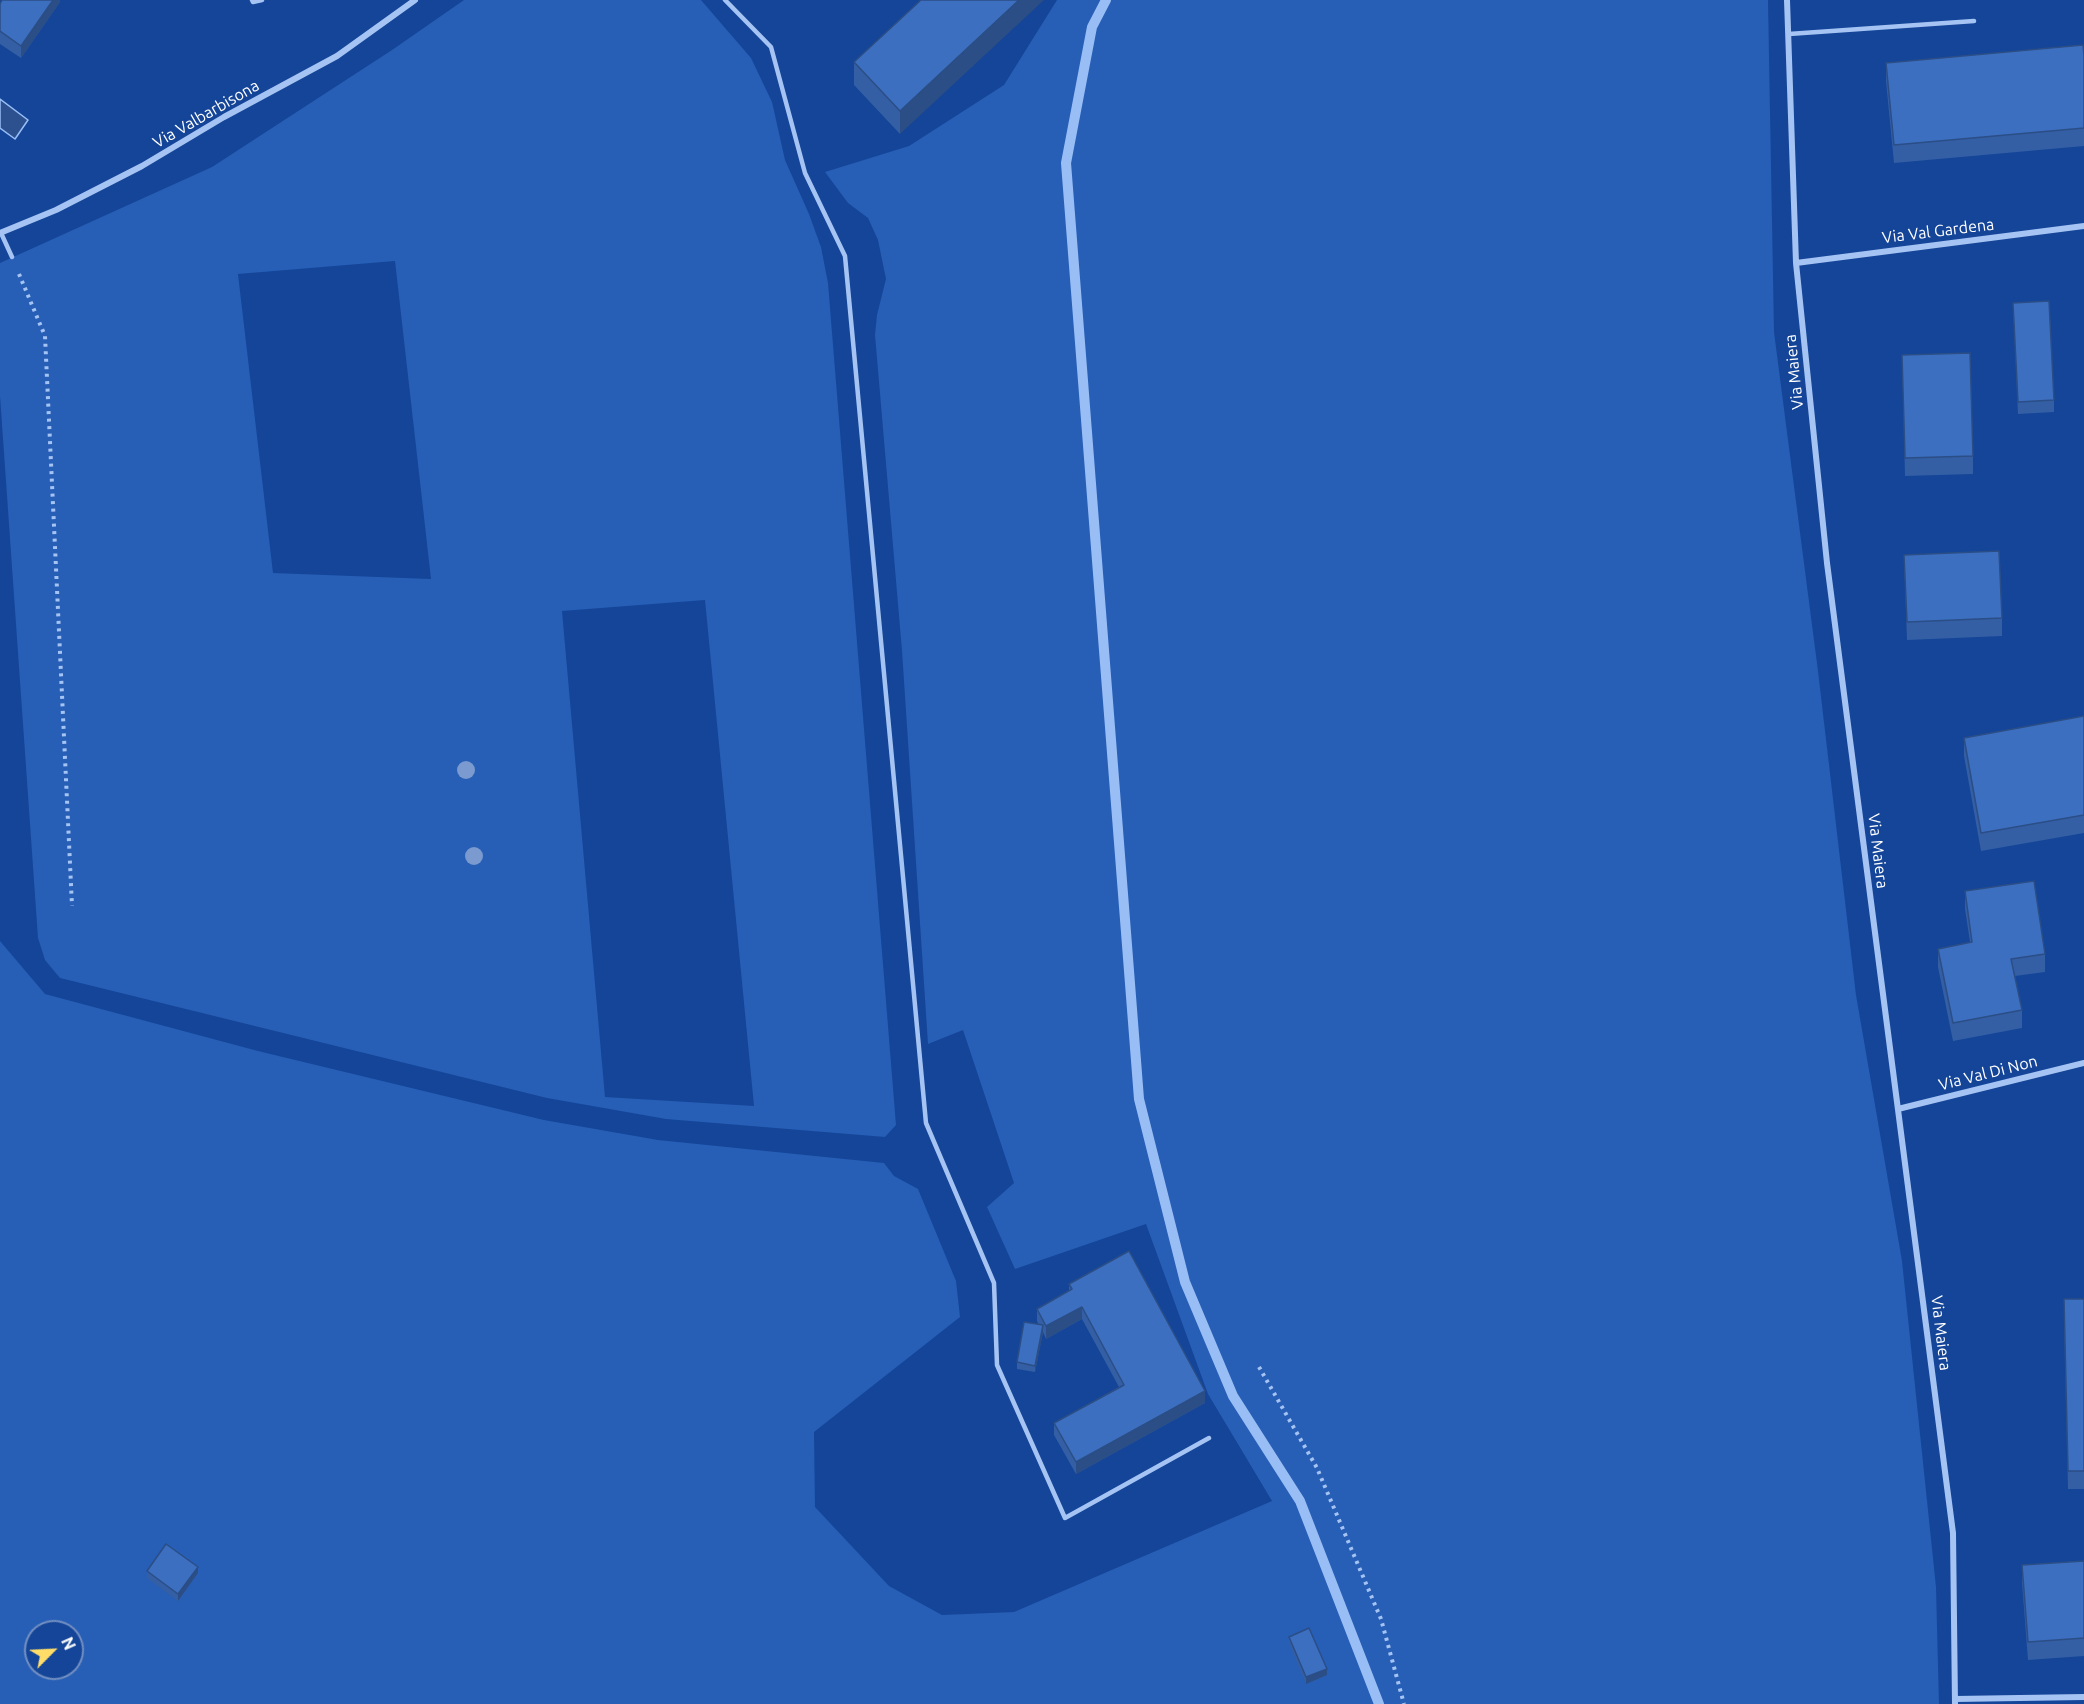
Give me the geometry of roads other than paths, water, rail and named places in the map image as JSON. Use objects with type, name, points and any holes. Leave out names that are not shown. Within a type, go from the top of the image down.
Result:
[{"type":"street","name":"Via Valbarbisona","points":[[1,233],[56,210],[142,166],[224,117],[337,56],[415,0]]},
{"type":"street","name":"Via Maiera","points":[[1787,0],[1796,263],[1827,563],[1953,1533],[1955,1702]]},
{"type":"street","name":"Via Val Gardena","points":[[1796,263],[2084,226]]},
{"type":"street","name":"Via Val Di Non","points":[[1898,1108],[2084,1063]]},
{"type":"street","points":[[1955,1702],[2084,1697]]},
{"type":"lane","points":[[252,0],[253,2],[262,0]]},
{"type":"lane","points":[[725,0],[771,47],[805,173],[845,256],[926,1123],[994,1283],[997,1365],[1065,1518],[1209,1438]]},
{"type":"lane","points":[[1789,34],[1974,21]]},
{"type":"lane","points":[[1,233],[12,257]]},
{"type":"waterway","points":[[1106,0],[1092,27],[1066,163],[1139,1099],[1185,1282],[1233,1396],[1300,1501],[1379,1704]]}]
